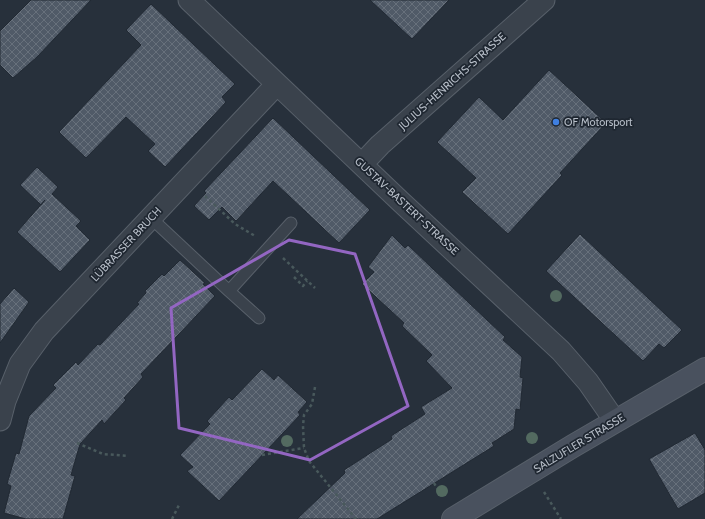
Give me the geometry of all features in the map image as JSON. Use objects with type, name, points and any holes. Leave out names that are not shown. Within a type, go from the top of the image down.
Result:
[{"type":"street","name":"GUSTAV-BASTERT-STRASSE","points":[[189,0],[561,351],[588,382],[616,421]]},
{"type":"street","name":"JULIUS-HENRICHS-STRASSE","points":[[362,164],[380,145],[544,0]]},
{"type":"street","name":"LÜBRASSER BRUCH","points":[[0,420],[5,401],[20,364],[40,336],[277,84]]},
{"type":"street","name":"SALZUFLER STRASSE","points":[[453,519],[705,369]]},
{"type":"lane","points":[[151,218],[259,318]]},
{"type":"lane","points":[[229,290],[291,224]]},
{"type":"path","points":[[187,179],[235,224],[270,246],[315,288]]},
{"type":"path","points":[[294,278],[303,286],[308,281]]},
{"type":"path","points":[[315,387],[312,404],[304,415],[304,448],[309,461],[356,519]]},
{"type":"path","points":[[77,443],[103,454],[128,456]]},
{"type":"path","points":[[262,455],[304,448]]},
{"type":"path","points":[[531,472],[561,519]]},
{"type":"path","points":[[172,519],[179,505]]},
{"type":"highlighted area","points":[[289,240],[355,254],[408,406],[310,460],[179,428],[171,308]]},
{"type":"building","points":[[31,0],[91,0],[37,57],[13,78],[0,65],[0,31]]},
{"type":"building","points":[[370,0],[449,0],[412,39]]},
{"type":"building","points":[[151,4],[235,84],[222,97],[226,102],[165,167],[148,151],[155,144],[126,117],[86,158],[59,132],[141,45],[126,30]]},
{"type":"building","points":[[549,70],[606,123],[560,173],[562,175],[508,234],[462,192],[476,178],[437,142],[479,97],[503,120]]},
{"type":"building","points":[[273,118],[370,210],[339,243],[273,181],[236,221],[222,207],[209,220],[194,206],[206,193],[204,191]]},
{"type":"building","points":[[37,167],[58,187],[52,194],[81,221],[76,226],[90,240],[60,272],[17,232],[41,205],[20,185]]},
{"type":"building","points":[[580,234],[682,330],[664,348],[659,344],[643,361],[546,271]]},
{"type":"building","points":[[392,235],[405,248],[408,245],[505,337],[503,340],[522,357],[520,377],[523,378],[520,410],[516,409],[514,429],[492,443],[494,446],[377,519],[297,519],[345,473],[344,470],[392,439],[391,436],[425,414],[421,407],[452,388],[426,361],[432,355],[402,326],[404,323],[362,284],[374,272],[368,267]]},
{"type":"building","points":[[180,260],[205,283],[203,284],[215,296],[141,374],[143,377],[124,398],[126,400],[104,424],[102,420],[80,444],[71,475],[75,476],[63,519],[26,519],[4,513],[11,486],[7,484],[16,453],[19,454],[29,416],[56,388],[53,385],[76,362],[78,365],[98,344],[100,345],[139,304],[137,303],[146,293],[145,291],[162,274],[164,276]]},
{"type":"building","points":[[14,288],[29,302],[0,343],[0,304]]},
{"type":"building","points":[[262,369],[274,380],[278,375],[307,402],[298,412],[300,415],[219,501],[187,471],[193,467],[180,455],[210,424],[207,421],[229,397],[232,400]]},
{"type":"building","points":[[695,433],[705,450],[705,493],[678,509],[649,459]]},
{"type":"place","name":"OF Motorsport","points":[[556,122]]}]
